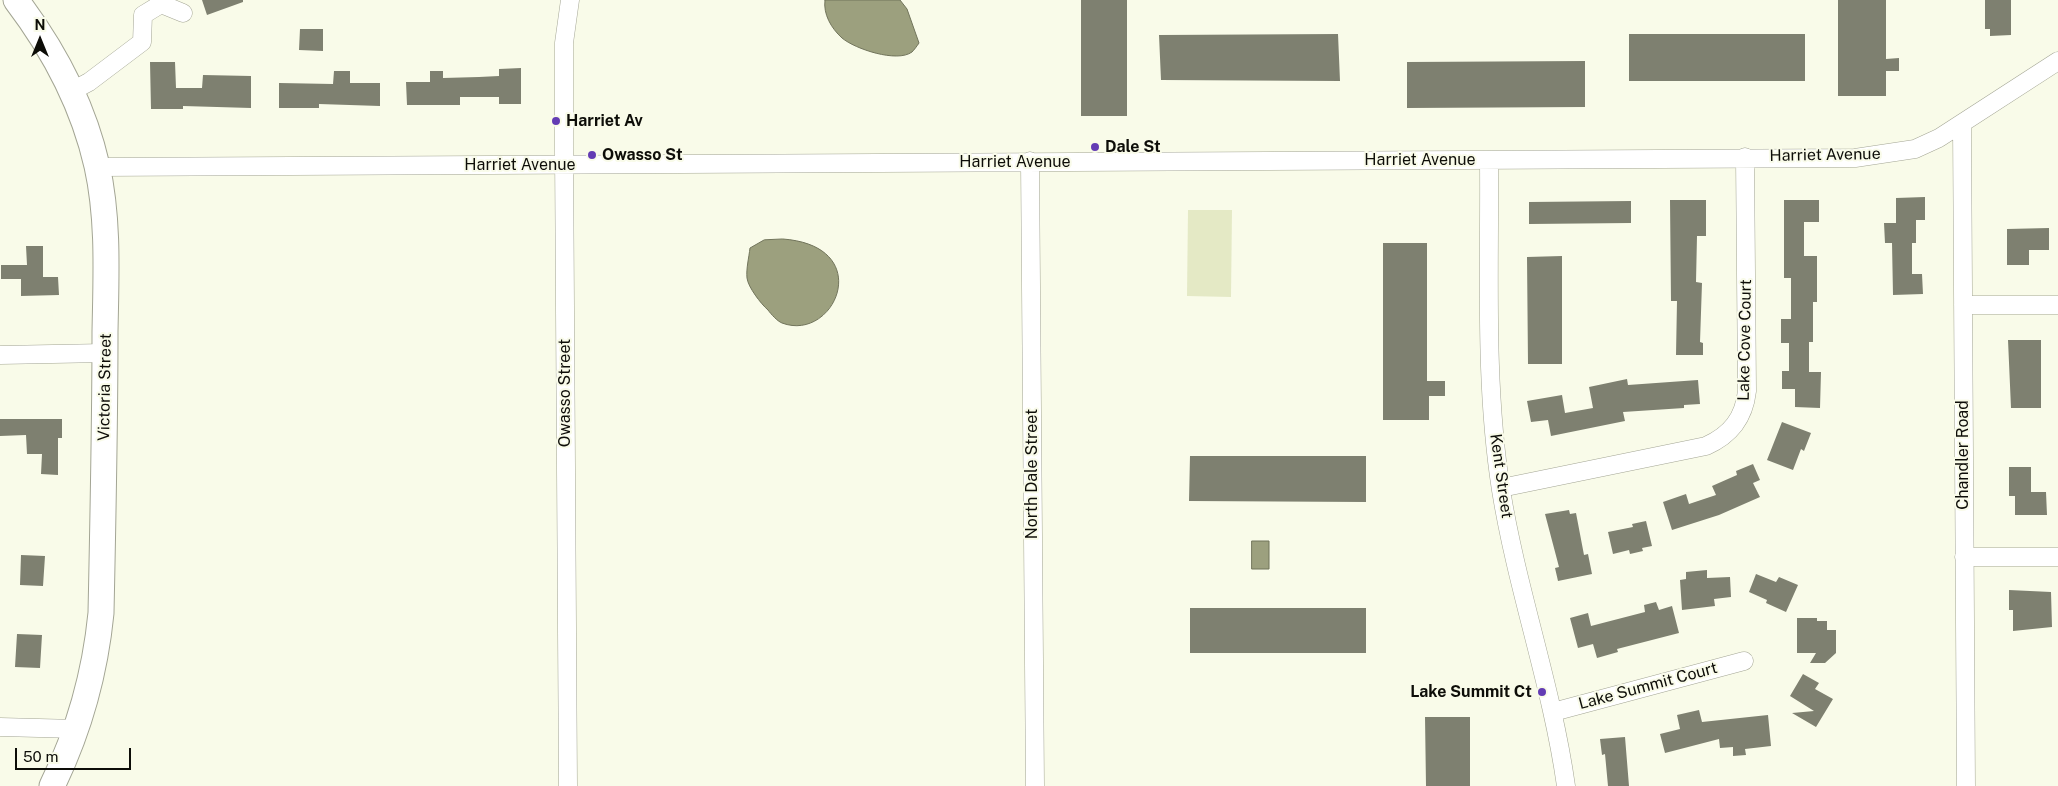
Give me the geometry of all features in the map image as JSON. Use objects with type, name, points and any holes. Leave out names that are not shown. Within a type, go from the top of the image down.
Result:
[{"type":"street","name":"Victoria Street","points":[[16,0],[45,40],[72,91],[97,167],[104,228],[105,353],[101,613],[97,650],[90,682],[76,729],[52,786]]},
{"type":"street","name":"Owasso Street","points":[[568,786],[564,44],[570,0]]},
{"type":"street","points":[[72,91],[89,82],[142,42],[143,15],[160,4],[183,14]]},
{"type":"street","name":"Harriet Avenue","points":[[97,167],[1745,157],[1855,158],[1915,149],[1939,138],[2058,62]]},
{"type":"street","name":"Chandler Road","points":[[1962,124],[1966,786]]},
{"type":"street","name":"Lake Cove Court","points":[[1501,488],[1706,446],[1730,432],[1739,419],[1745,405],[1747,391],[1745,157]]},
{"type":"street","name":"Kent Street","points":[[1489,160],[1490,361],[1501,488],[1514,563],[1552,712],[1566,786]]},
{"type":"street","name":"North Dale Street","points":[[1030,161],[1034,786]]},
{"type":"street","points":[[1963,305],[2058,305]]},
{"type":"street","points":[[0,355],[105,353]]},
{"type":"street","points":[[1964,557],[2058,557]]},
{"type":"street","name":"Lake Summit Court","points":[[1552,712],[1744,661]]},
{"type":"street","points":[[0,727],[76,729]]},
{"type":"shaded area","points":[[825,0],[900,0],[907,9],[919,43],[912,52],[897,56],[876,53],[856,46],[842,38],[834,30],[825,10]]},
{"type":"shaded area","points":[[1188,210],[1232,210],[1231,297],[1187,296]]},
{"type":"shaded area","points":[[783,239],[812,245],[830,258],[838,274],[838,291],[830,307],[818,319],[801,325],[782,323],[776,319],[755,295],[747,278],[750,248],[764,240]]},
{"type":"shaded area","points":[[1252,541],[1269,541],[1269,569],[1252,569]]},
{"type":"building","points":[[202,0],[243,0],[243,2],[207,15]]},
{"type":"building","points":[[1081,0],[1127,0],[1127,116],[1081,116]]},
{"type":"building","points":[[1838,0],[1886,0],[1886,59],[1899,58],[1899,71],[1886,71],[1886,96],[1838,96]]},
{"type":"building","points":[[1985,0],[2011,0],[2011,35],[1990,36],[1990,29],[1985,29]]},
{"type":"building","points":[[300,29],[323,29],[323,51],[299,50]]},
{"type":"building","points":[[1338,34],[1340,81],[1161,80],[1159,35]]},
{"type":"building","points":[[1629,34],[1805,34],[1805,81],[1629,81]]},
{"type":"building","points":[[1585,61],[1585,107],[1407,108],[1407,62]]},
{"type":"building","points":[[150,62],[175,62],[176,88],[202,88],[203,75],[251,76],[251,108],[183,106],[183,109],[151,109]]},
{"type":"building","points":[[521,68],[521,104],[499,104],[499,97],[460,97],[460,105],[407,105],[406,82],[430,82],[430,71],[443,71],[443,78],[479,77],[499,76],[499,69]]},
{"type":"building","points":[[334,71],[350,71],[350,83],[380,83],[380,106],[319,104],[319,108],[279,108],[279,83],[333,84]]},
{"type":"building","points":[[1925,197],[1925,220],[1916,220],[1916,243],[1912,243],[1912,274],[1922,274],[1923,294],[1893,295],[1892,243],[1885,243],[1884,223],[1896,223],[1896,198]]},
{"type":"building","points":[[1670,200],[1706,200],[1706,236],[1697,236],[1696,282],[1702,283],[1700,342],[1703,343],[1703,355],[1676,355],[1677,301],[1671,301]]},
{"type":"building","points":[[1784,200],[1819,200],[1819,222],[1804,222],[1804,256],[1817,256],[1817,302],[1813,302],[1813,342],[1809,342],[1809,372],[1821,372],[1820,408],[1795,407],[1795,389],[1782,389],[1782,371],[1789,371],[1789,343],[1781,343],[1781,319],[1791,319],[1791,278],[1784,278]]},
{"type":"building","points":[[1631,201],[1631,223],[1529,224],[1529,202]]},
{"type":"building","points":[[2049,228],[2049,250],[2029,250],[2029,265],[2007,265],[2007,229]]},
{"type":"building","points":[[1383,243],[1427,243],[1427,381],[1445,381],[1445,396],[1429,396],[1429,420],[1383,420]]},
{"type":"building","points":[[26,246],[43,246],[43,277],[58,277],[59,295],[21,296],[21,279],[1,279],[1,265],[27,265]]},
{"type":"building","points":[[1562,256],[1562,364],[1528,364],[1527,257]]},
{"type":"building","points":[[2008,340],[2041,340],[2041,408],[2011,408]]},
{"type":"building","points":[[1627,379],[1628,385],[1698,380],[1700,404],[1684,405],[1684,408],[1623,412],[1625,421],[1551,436],[1548,420],[1531,422],[1527,401],[1562,395],[1565,413],[1593,408],[1589,387]]},
{"type":"building","points":[[0,419],[62,419],[62,438],[58,438],[58,475],[41,474],[42,454],[27,454],[26,435],[0,436]]},
{"type":"building","points":[[1782,422],[1811,433],[1804,451],[1801,449],[1793,470],[1767,460]]},
{"type":"building","points":[[1190,456],[1366,456],[1366,502],[1189,501]]},
{"type":"building","points":[[1753,464],[1760,480],[1753,483],[1760,497],[1719,515],[1672,530],[1663,502],[1686,494],[1689,504],[1716,495],[1712,486],[1737,475],[1736,471]]},
{"type":"building","points":[[2009,467],[2031,467],[2031,492],[2046,492],[2047,515],[2015,515],[2015,496],[2009,496]]},
{"type":"building","points":[[1569,510],[1570,514],[1576,513],[1584,555],[1588,554],[1592,574],[1558,581],[1555,568],[1559,567],[1545,514]]},
{"type":"building","points":[[1646,521],[1652,546],[1642,548],[1643,551],[1630,554],[1629,550],[1613,554],[1608,532],[1633,527],[1632,524]]},
{"type":"building","points":[[21,555],[45,556],[43,586],[20,585]]},
{"type":"building","points":[[1707,570],[1707,578],[1730,577],[1731,597],[1714,599],[1715,606],[1682,610],[1680,580],[1686,579],[1686,572]]},
{"type":"building","points":[[1756,574],[1776,582],[1779,577],[1798,585],[1786,612],[1766,603],[1767,600],[1749,592]]},
{"type":"building","points":[[2009,590],[2051,592],[2052,627],[2013,631],[2013,610],[2009,610]]},
{"type":"building","points":[[1656,602],[1659,610],[1672,606],[1679,633],[1617,649],[1618,652],[1597,658],[1593,644],[1578,648],[1570,618],[1588,613],[1591,626],[1645,612],[1644,605]]},
{"type":"building","points":[[1190,608],[1366,608],[1366,653],[1190,653]]},
{"type":"building","points":[[1797,618],[1817,618],[1817,621],[1827,621],[1827,630],[1836,630],[1836,653],[1825,663],[1810,663],[1816,653],[1797,653]]},
{"type":"building","points":[[17,634],[42,635],[40,668],[15,667]]},
{"type":"building","points":[[1803,674],[1819,683],[1815,689],[1833,699],[1816,727],[1792,713],[1814,711],[1790,696]]},
{"type":"building","points":[[1699,710],[1702,722],[1768,715],[1771,746],[1745,749],[1746,755],[1733,756],[1733,747],[1720,748],[1719,739],[1665,753],[1660,734],[1680,729],[1677,715]]},
{"type":"building","points":[[1425,717],[1470,717],[1470,786],[1426,786]]},
{"type":"building","points":[[1625,737],[1629,786],[1608,786],[1605,754],[1602,755],[1600,739]]},
{"type":"place","name":"Harriet Av","points":[[556,121]]},
{"type":"place","name":"Dale St","points":[[1095,147]]},
{"type":"place","name":"Owasso St","points":[[592,155]]},
{"type":"place","name":"Lake Summit Ct","points":[[1542,692]]}]
